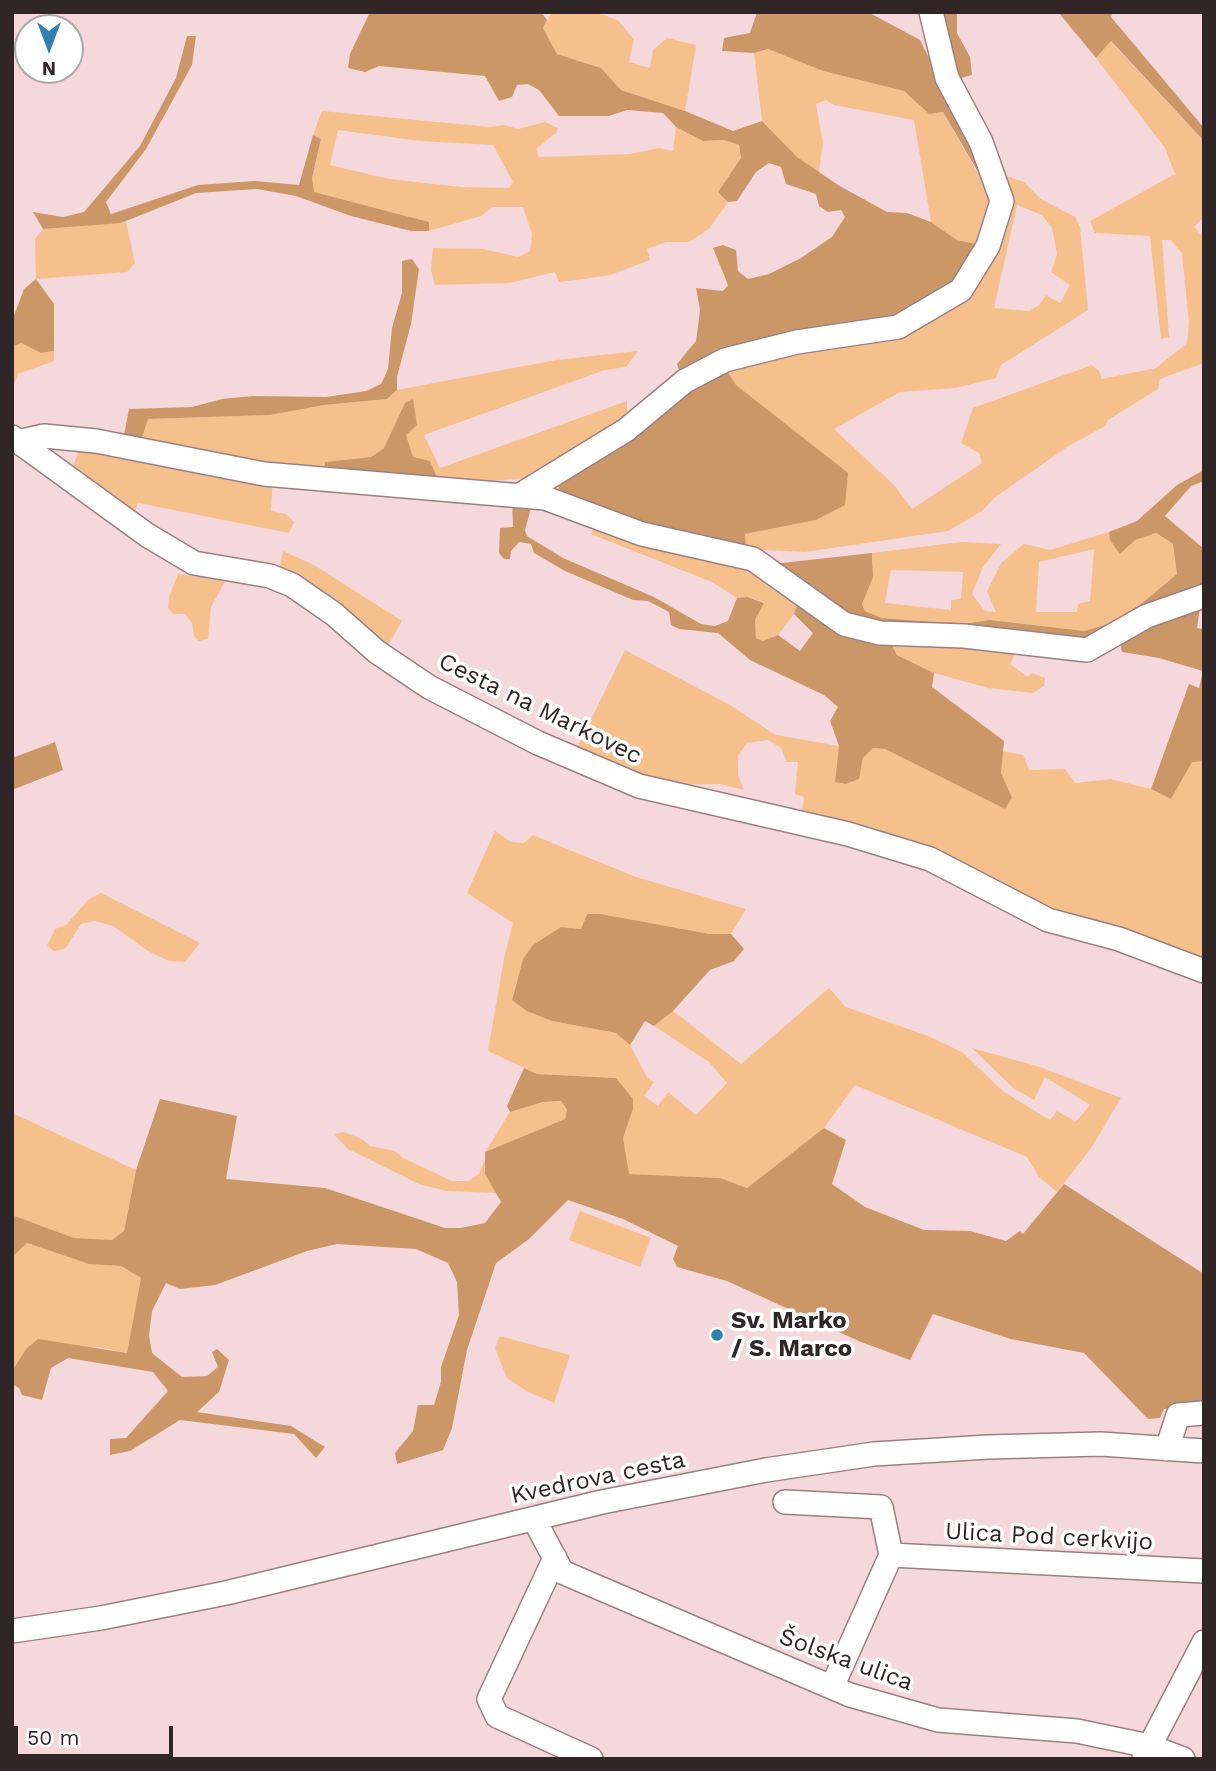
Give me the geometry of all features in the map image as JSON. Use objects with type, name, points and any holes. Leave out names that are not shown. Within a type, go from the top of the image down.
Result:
[{"type":"street","points":[[520,495],[626,430],[685,381],[725,360],[797,342],[898,327],[961,290],[988,246],[1002,201],[981,142],[947,78],[931,12]]},
{"type":"street","name":"Cesta na Markovec","points":[[17,439],[44,436],[96,441],[264,474],[545,498],[680,544],[753,559],[844,624],[880,633],[964,636],[1087,650],[1147,616],[1204,596]]},
{"type":"street","name":"Cesta na Markovec","points":[[17,439],[45,462],[159,542],[194,563],[271,576],[292,585],[334,614],[377,652],[429,687],[538,743],[639,786],[848,834],[930,859],[1048,920],[1119,939],[1204,971]]},
{"type":"street","points":[[1167,1448],[1178,1415],[1204,1413]]},
{"type":"street","name":"Kvedrova cesta","points":[[12,1631],[101,1618],[226,1593],[602,1502],[765,1471],[874,1454],[1101,1444],[1204,1451]]},
{"type":"street","points":[[785,1502],[881,1507],[891,1555],[832,1687]]},
{"type":"street","name":"Šolska ulica","points":[[534,1519],[562,1572],[832,1687],[938,1720],[1077,1731],[1146,1752],[1183,1759]]},
{"type":"street","name":"Ulica Pod cerkvijo","points":[[891,1555],[1204,1571]]},
{"type":"street","points":[[555,1558],[489,1699],[497,1716],[591,1759]]},
{"type":"street","points":[[1146,1752],[1204,1642]]},
{"type":"shaded area","points":[[370,12],[541,12],[547,20],[543,28],[557,54],[601,68],[621,90],[685,111],[733,131],[762,121],[797,157],[838,185],[887,212],[907,213],[931,222],[957,240],[982,245],[962,280],[917,313],[680,374],[677,364],[696,341],[700,310],[696,288],[723,291],[728,285],[713,248],[723,245],[736,250],[738,271],[748,279],[769,274],[801,258],[832,237],[845,217],[841,210],[828,212],[819,206],[816,194],[786,184],[781,167],[769,163],[756,172],[737,201],[728,202],[718,192],[741,158],[739,145],[724,140],[703,141],[676,127],[663,113],[627,110],[609,116],[559,116],[539,90],[528,84],[517,85],[512,97],[499,101],[485,76],[379,66],[365,72],[348,68],[350,54]]},
{"type":"shaded area","points":[[552,12],[597,12],[619,21],[634,40],[629,62],[650,68],[653,50],[667,38],[696,45],[685,111],[621,90],[601,68],[557,54],[543,28]]},
{"type":"shaded area","points":[[757,12],[868,12],[920,40],[983,167],[977,170],[943,112],[929,114],[904,91],[823,71],[768,49],[754,53],[722,51],[724,38],[750,33]]},
{"type":"shaded area","points":[[940,12],[957,12],[957,33],[970,57],[972,75],[957,79]]},
{"type":"shaded area","points":[[1058,12],[1113,12],[1111,17],[1204,128],[1204,141],[1111,41],[1096,58]]},
{"type":"shaded area","points":[[187,36],[196,36],[192,65],[146,149],[106,202],[111,214],[198,185],[255,181],[299,185],[313,135],[321,139],[312,178],[314,192],[429,222],[429,231],[411,231],[351,216],[296,196],[257,189],[196,193],[121,223],[43,229],[33,212],[63,217],[84,212],[140,146],[176,78]]},
{"type":"shaded area","points":[[1110,41],[1204,141],[1204,217],[1194,227],[1204,238],[1204,363],[1160,379],[1158,389],[1108,420],[1105,426],[1067,447],[994,498],[982,511],[948,531],[805,552],[746,549],[744,534],[816,520],[725,368],[967,294],[1000,174],[1024,182],[1041,199],[1075,217],[1080,227],[1088,310],[1001,365],[996,378],[956,388],[900,392],[834,429],[895,486],[912,509],[982,463],[979,453],[961,443],[973,408],[1092,365],[1099,371],[1102,379],[1156,368],[1187,343],[1189,322],[1182,254],[1171,240],[1162,240],[1169,337],[1161,339],[1150,236],[1095,233],[1090,221],[1175,174],[1165,148],[1096,58]],"holes":[[[1017,205],[1042,215],[1052,228],[1057,254],[1051,272],[1070,285],[1060,303],[1046,295],[1039,305],[1029,311],[994,308]]]},
{"type":"shaded area","points":[[768,49],[823,71],[904,91],[929,114],[943,112],[976,170],[983,167],[993,200],[982,245],[957,240],[931,222],[914,120],[834,105],[826,100],[816,104],[823,142],[819,173],[797,157],[762,121],[754,53]]},
{"type":"shaded area","points":[[322,111],[490,127],[505,125],[518,129],[545,122],[558,128],[556,133],[536,149],[539,157],[630,154],[659,148],[673,151],[676,127],[703,141],[724,140],[739,145],[741,158],[718,192],[728,202],[710,228],[689,242],[666,242],[647,249],[650,260],[610,275],[559,282],[555,272],[510,283],[435,285],[431,270],[433,248],[484,249],[518,257],[530,251],[532,234],[523,207],[493,207],[481,216],[429,231],[429,222],[313,192],[312,178],[321,139],[313,135]],"holes":[[[338,130],[420,141],[493,145],[513,182],[509,188],[462,187],[389,179],[330,165]]]},
{"type":"shaded area","points":[[126,222],[135,263],[127,272],[36,279],[35,239],[43,229]]},
{"type":"shaded area","points":[[412,259],[419,269],[411,324],[397,377],[397,390],[387,399],[324,405],[270,415],[148,419],[140,443],[123,440],[129,409],[192,407],[222,399],[253,396],[326,397],[366,391],[381,384],[388,369],[392,328],[402,293],[402,261]]},
{"type":"shaded area","points":[[36,279],[54,304],[54,351],[41,353],[21,343],[14,346],[12,370],[12,321],[24,289]]},
{"type":"shaded area","points":[[21,343],[41,353],[54,351],[54,361],[18,374],[12,388],[13,346]]},
{"type":"shaded area","points":[[638,351],[626,367],[605,370],[424,435],[440,468],[627,401],[627,417],[532,478],[457,483],[439,481],[430,461],[413,458],[406,435],[396,426],[384,448],[371,457],[326,462],[325,466],[247,461],[140,443],[147,419],[270,415],[324,405],[387,399],[397,390],[556,360]]},
{"type":"shaded area","points":[[725,368],[736,385],[848,473],[845,505],[816,520],[745,534],[746,549],[683,536],[558,498],[559,480],[666,404]]},
{"type":"shaded area","points":[[413,399],[417,425],[406,435],[413,457],[430,461],[439,481],[325,466],[325,462],[371,457],[384,448],[405,403]]},
{"type":"shaded area","points":[[81,445],[273,476],[271,511],[286,514],[294,522],[289,533],[138,503],[133,518],[70,474]]},
{"type":"shaded area","points":[[1204,470],[1204,481],[1191,486],[1165,516],[1204,549],[1204,591],[1087,642],[858,624],[773,564],[872,553],[873,577],[862,604],[865,611],[882,618],[961,624],[990,620],[1085,631],[1110,623],[1141,604],[1177,574],[1173,544],[1156,533],[1135,540],[1120,554],[1110,540],[1109,532],[1137,521],[1177,485]]},
{"type":"shaded area","points":[[512,497],[532,504],[525,530],[527,536],[563,558],[654,597],[701,624],[715,626],[728,621],[737,598],[747,597],[764,603],[755,620],[756,638],[763,641],[778,635],[800,651],[813,633],[794,614],[799,597],[891,643],[897,655],[934,673],[932,687],[1004,741],[1001,773],[1012,798],[1005,809],[885,749],[873,748],[863,758],[859,779],[846,784],[835,782],[839,746],[830,721],[838,707],[824,695],[750,660],[718,633],[679,629],[671,625],[669,612],[648,601],[633,600],[565,571],[534,553],[531,544],[519,542],[511,551],[510,559],[504,559],[499,553],[500,528],[513,527]]},
{"type":"shaded area","points":[[596,523],[754,565],[799,597],[794,614],[778,635],[763,642],[756,638],[755,620],[764,602],[747,597],[737,598],[712,582],[591,534]]},
{"type":"shaded area","points":[[1109,532],[1110,540],[1135,540],[1155,533],[1173,544],[1177,574],[1141,604],[1110,623],[1085,631],[990,620],[961,624],[882,618],[865,611],[862,604],[873,564],[872,553],[962,542],[1001,544],[983,567],[972,594],[985,611],[996,612],[987,591],[1002,562],[1024,544],[1050,550]],"holes":[[[1094,549],[1090,601],[1078,604],[1077,612],[1036,612],[1039,562]],[[891,570],[963,572],[961,599],[951,600],[951,610],[885,603]]]},
{"type":"shaded area","points":[[283,551],[314,565],[402,621],[386,649],[279,571]]},
{"type":"shaded area","points":[[209,573],[228,576],[211,607],[208,639],[199,641],[194,636],[192,623],[185,614],[174,614],[168,609],[169,597],[178,574],[198,577]]},
{"type":"shaded area","points":[[1201,600],[1197,628],[1204,629],[1204,761],[1192,762],[1171,799],[1151,789],[1189,684],[1199,688],[1203,671],[1159,658],[1122,652],[1119,638]]},
{"type":"shaded area","points":[[891,643],[1020,645],[1010,664],[1028,677],[1032,673],[1045,678],[1044,686],[1033,693],[988,688],[934,673],[897,655]]},
{"type":"shaded area","points":[[625,650],[730,705],[776,735],[839,746],[835,782],[846,784],[859,779],[863,758],[872,748],[885,749],[1005,809],[1012,798],[1001,773],[1002,751],[1023,755],[1029,770],[1065,769],[1075,783],[1111,779],[1151,789],[1171,799],[1192,761],[1204,761],[1204,963],[1059,917],[904,842],[802,811],[804,797],[795,794],[798,762],[787,762],[781,748],[768,740],[747,743],[738,756],[738,775],[744,790],[721,784],[661,785],[575,752]]},
{"type":"shaded area","points":[[55,742],[63,770],[12,790],[12,758]]},
{"type":"shaded area","points":[[495,831],[511,842],[524,843],[533,835],[636,877],[746,909],[731,934],[710,934],[587,914],[581,929],[561,927],[523,959],[512,1000],[552,1021],[616,1033],[630,1045],[647,1077],[654,1082],[644,1096],[658,1106],[668,1092],[696,1115],[727,1083],[709,1062],[654,1026],[673,1011],[741,1064],[829,988],[846,1007],[928,1036],[962,1052],[1004,1092],[1050,1120],[1057,1111],[1076,1122],[1090,1105],[1045,1077],[1034,1100],[1013,1088],[972,1048],[1040,1067],[1121,1098],[1091,1148],[1057,1192],[1039,1177],[1027,1157],[855,1085],[824,1128],[747,1188],[720,1178],[628,1174],[623,1138],[633,1109],[616,1078],[537,1074],[488,1051],[504,958],[513,923],[467,893]]},
{"type":"shaded area","points":[[101,893],[200,943],[185,962],[169,961],[148,951],[113,926],[95,921],[81,924],[65,949],[54,951],[47,946],[55,929],[66,925],[89,899]]},
{"type":"shaded area","points":[[587,914],[710,934],[731,934],[744,949],[734,961],[710,970],[673,1011],[654,1026],[645,1021],[630,1045],[616,1033],[552,1021],[527,1011],[512,1000],[523,959],[533,945],[561,927],[581,929]]},
{"type":"shaded area","points":[[524,1068],[537,1074],[616,1078],[633,1099],[633,1109],[623,1138],[629,1174],[720,1178],[747,1188],[824,1128],[846,1140],[832,1184],[865,1207],[924,1230],[970,1231],[1006,1241],[1020,1231],[1023,1234],[1064,1184],[1204,1274],[1204,1405],[1164,1409],[1160,1418],[1148,1419],[1084,1353],[1011,1339],[933,1314],[910,1360],[861,1342],[727,1281],[677,1267],[673,1259],[678,1246],[623,1219],[568,1200],[529,1239],[496,1263],[467,1350],[452,1428],[443,1450],[397,1464],[395,1453],[413,1431],[418,1405],[434,1405],[441,1382],[441,1367],[459,1315],[457,1282],[448,1263],[416,1249],[337,1244],[307,1251],[215,1285],[180,1289],[166,1283],[152,1311],[149,1335],[152,1353],[182,1377],[207,1376],[218,1367],[212,1352],[217,1349],[229,1360],[219,1392],[197,1412],[291,1426],[325,1447],[316,1458],[294,1434],[180,1420],[130,1451],[110,1455],[110,1439],[126,1438],[168,1391],[153,1372],[68,1358],[51,1368],[42,1400],[22,1395],[19,1388],[12,1384],[12,1371],[26,1349],[38,1339],[127,1353],[141,1278],[121,1266],[89,1264],[27,1243],[12,1257],[12,1215],[74,1238],[112,1240],[124,1231],[136,1170],[160,1099],[237,1116],[226,1179],[325,1188],[445,1228],[461,1228],[485,1223],[501,1202],[485,1174],[485,1152],[565,1119],[567,1110],[561,1101],[543,1102],[510,1112],[507,1106]]},
{"type":"shaded area","points":[[561,1101],[567,1110],[565,1119],[485,1152],[510,1112],[543,1102]]},
{"type":"shaded area","points":[[12,1113],[136,1170],[124,1231],[112,1240],[74,1238],[12,1215]]},
{"type":"shaded area","points":[[344,1132],[362,1139],[370,1146],[395,1151],[403,1158],[452,1181],[468,1181],[479,1174],[485,1160],[485,1174],[496,1193],[447,1191],[419,1184],[348,1149],[334,1134]]},
{"type":"shaded area","points":[[580,1211],[651,1238],[640,1267],[569,1240]]},
{"type":"shaded area","points":[[27,1243],[89,1264],[121,1266],[141,1278],[128,1353],[97,1347],[26,1349],[12,1371],[12,1257]]},
{"type":"shaded area","points":[[500,1336],[570,1355],[554,1403],[526,1391],[507,1378],[495,1348]]},
{"type":"place","name":"Sv. Marko / S. Marco","points":[[717,1335]]}]
